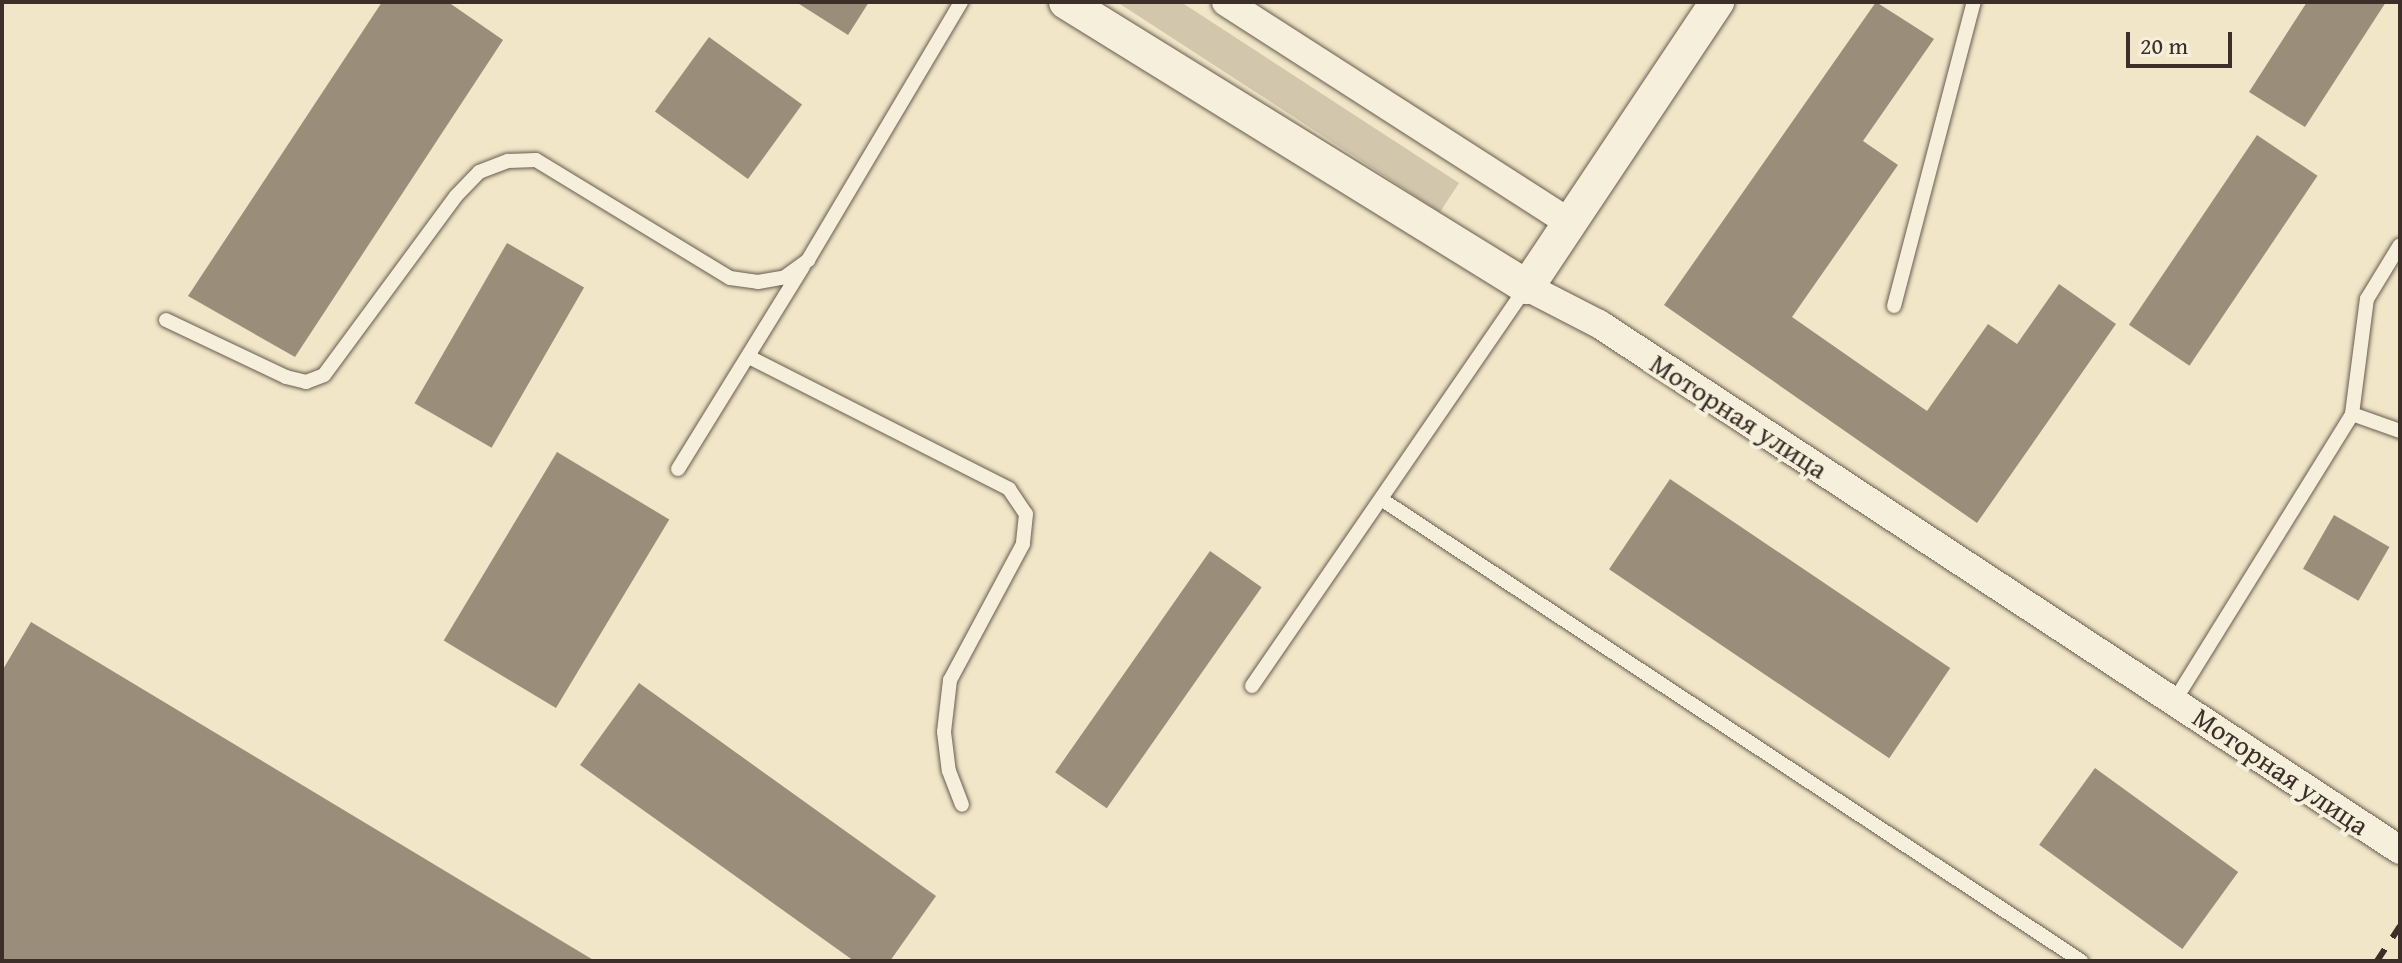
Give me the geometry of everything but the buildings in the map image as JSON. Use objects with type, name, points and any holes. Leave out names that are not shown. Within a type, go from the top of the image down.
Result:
[{"type":"street","name":"Моторная улица","points":[[1066,2],[1527,287],[1599,324],[2400,850]]},
{"type":"street","points":[[1226,2],[1569,222]]},
{"type":"street","points":[[1527,287],[1717,2]]},
{"type":"lane","points":[[678,469],[808,260],[961,2]]},
{"type":"lane","points":[[1894,306],[1974,2]]},
{"type":"lane","points":[[166,320],[286,377],[306,382],[324,375],[456,196],[479,172],[508,161],[536,160],[730,278],[758,282],[785,277],[808,260]]},
{"type":"lane","points":[[2175,700],[2352,414],[2367,299],[2400,245]]},
{"type":"lane","points":[[1252,686],[1527,287]]},
{"type":"lane","points":[[749,357],[1009,489],[1026,514],[1023,544],[950,680],[944,732],[949,771],[962,805]]},
{"type":"lane","points":[[2352,414],[2400,431]]},
{"type":"lane","points":[[1381,499],[2081,961]]},
{"type":"shaded area","points":[[1117,2],[1181,2],[1459,183],[1440,212]]},
{"type":"railway","points":[[2377,961],[2400,926]]}]
